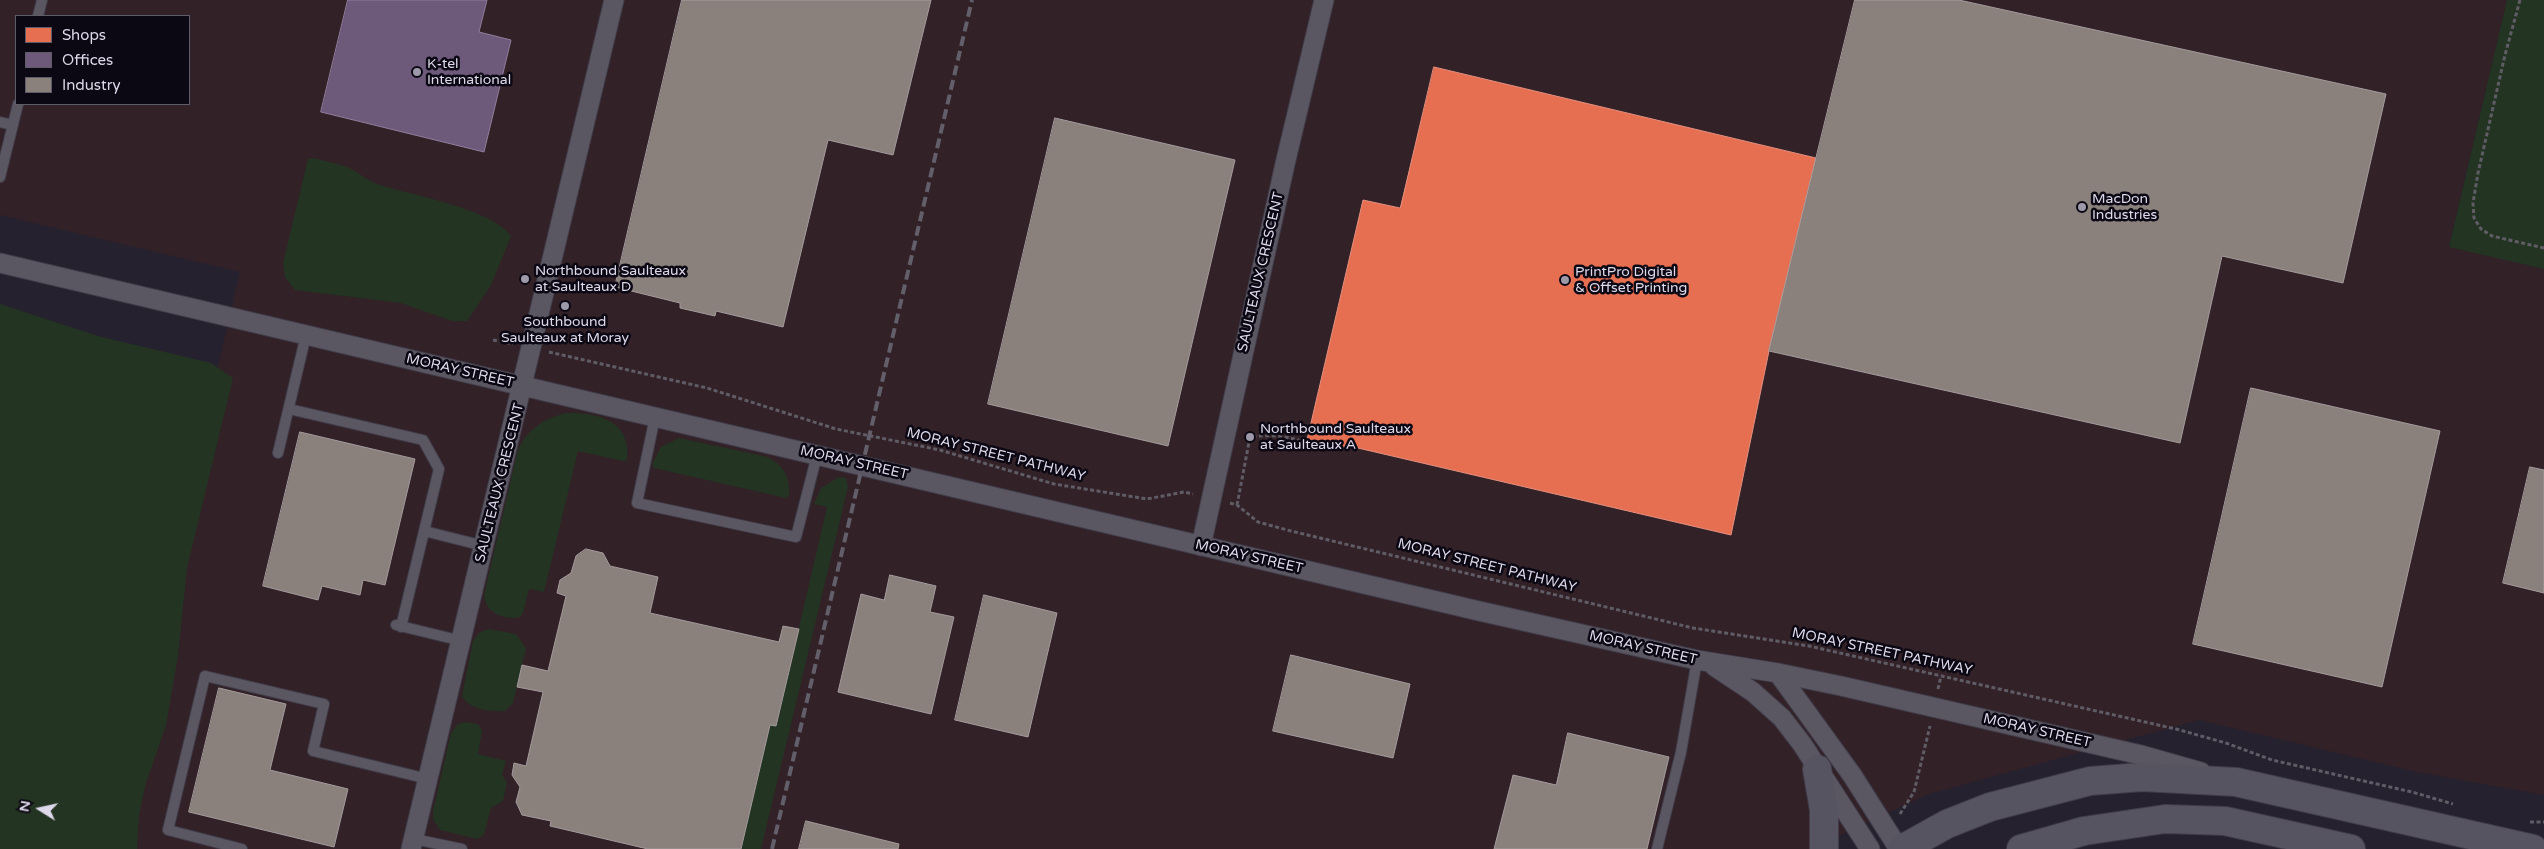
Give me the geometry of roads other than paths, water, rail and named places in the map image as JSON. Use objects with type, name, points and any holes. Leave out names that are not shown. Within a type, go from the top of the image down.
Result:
[{"type":"street","name":"SAULTEAUX CRESCENT","points":[[413,844],[614,0]]},
{"type":"street","name":"SAULTEAUX CRESCENT","points":[[1201,546],[1285,164],[1324,0]]},
{"type":"street","name":"MORAY STREET","points":[[0,263],[1201,546],[1703,661],[1778,673],[1935,707],[2141,755],[2236,782],[2533,849]]},
{"type":"street","name":"MORAY STREET","points":[[1703,661],[1753,692],[1782,718],[1802,744],[1870,849]]},
{"type":"street","name":"MORAY STREET","points":[[1778,673],[1816,722],[1901,849],[1947,824],[1990,807],[2090,781],[2142,777],[2236,782]]},
{"type":"street","points":[[1817,769],[1824,810],[1824,849]]},
{"type":"street","points":[[2021,849],[2084,831],[2165,819],[2225,821],[2351,849]]},
{"type":"lane","points":[[38,15],[42,0]]},
{"type":"lane","points":[[0,177],[18,105]]},
{"type":"lane","points":[[0,122],[12,125]]},
{"type":"lane","points":[[278,453],[306,335]]},
{"type":"lane","points":[[288,409],[423,440],[439,469],[398,626],[462,642]]},
{"type":"lane","points":[[654,417],[637,503],[796,538],[817,455]]},
{"type":"lane","points":[[424,531],[484,546]]},
{"type":"lane","points":[[1657,849],[1703,661]]},
{"type":"lane","points":[[242,849],[168,830],[205,676],[324,704],[313,751],[428,779]]},
{"type":"lane","points":[[413,844],[462,849]]},
{"type":"railway","points":[[772,849],[972,0]]},
{"type":"place","name":"K-tel International","points":[[417,72]]},
{"type":"place","name":"MacDon Industries","points":[[2082,207]]},
{"type":"place","name":"Northbound Saulteaux at Saulteaux D","points":[[525,279]]},
{"type":"place","name":"PrintPro Digital & Offset Printing","points":[[1565,280]]},
{"type":"place","name":"Southbound Saulteaux at Moray","points":[[565,306]]},
{"type":"place","name":"Northbound Saulteaux at Saulteaux A","points":[[1250,437]]}]
